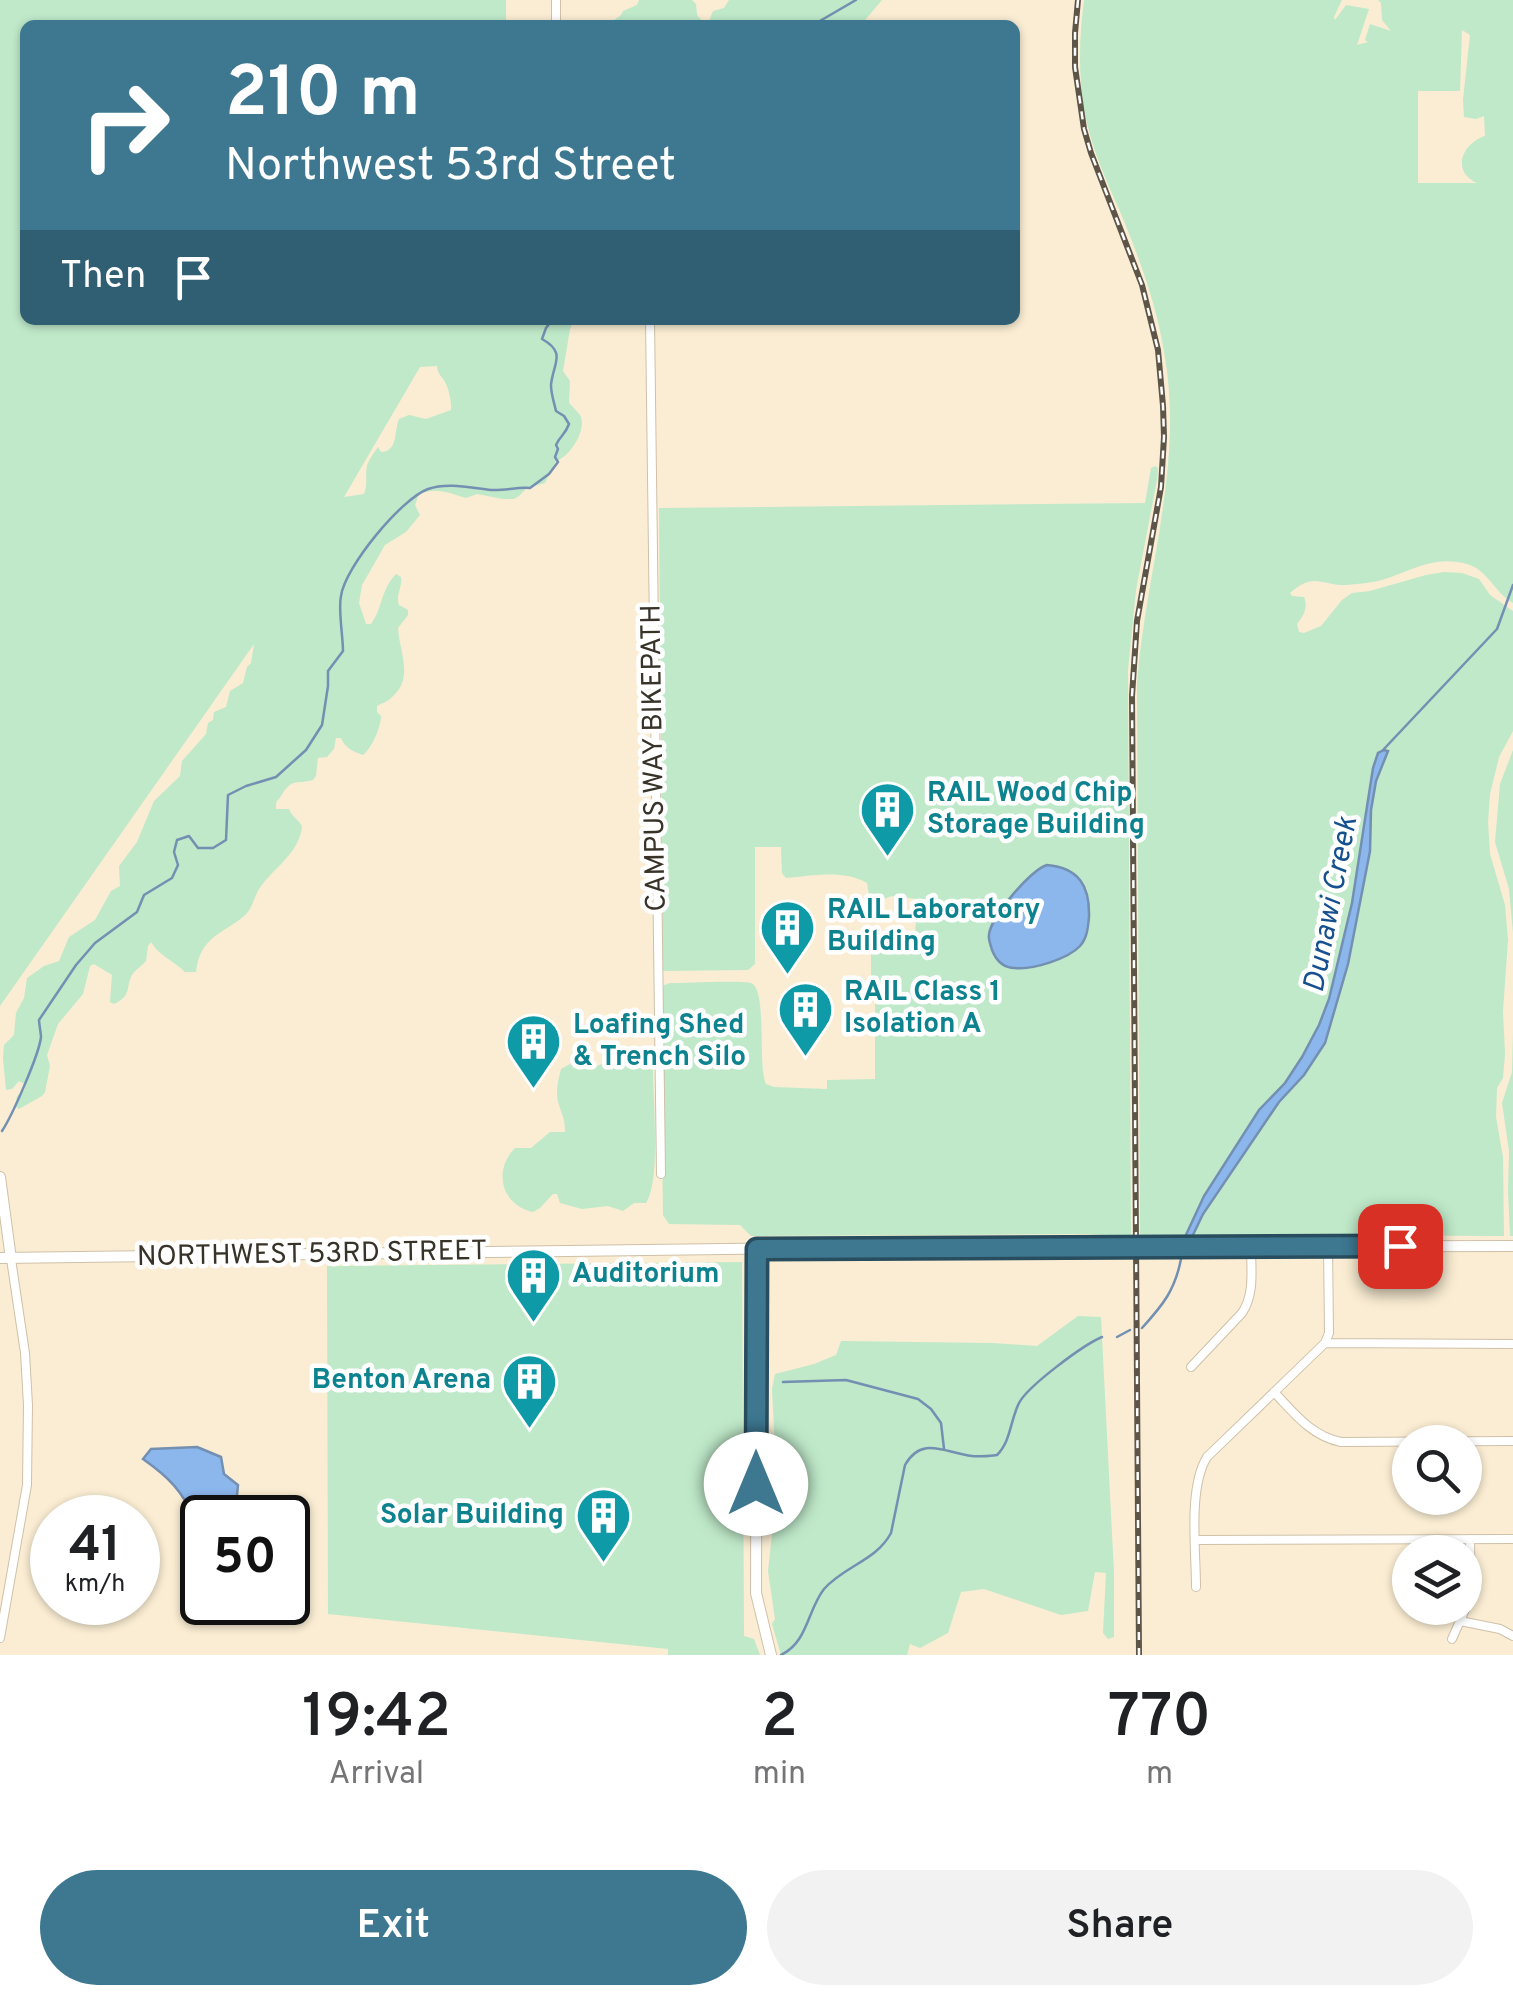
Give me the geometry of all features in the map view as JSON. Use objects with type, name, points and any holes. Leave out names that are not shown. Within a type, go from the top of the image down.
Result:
[{"type":"main road","points":[[0,1177],[6,1258]]},
{"type":"main road","name":"NORTHWEST 53RD STREET","points":[[6,1258],[757,1249],[1513,1246]]},
{"type":"main road","points":[[757,1249],[756,1592],[770,1655]]},
{"type":"street","name":"CAMPUS WAY BIKEPATH","points":[[644,325],[650,342]]},
{"type":"street","name":"CAMPUS WAY BIKEPATH","points":[[650,325],[660,1174]]},
{"type":"street","points":[[1191,1367],[1248,1304],[1251,1246]]},
{"type":"street","points":[[1196,1587],[1196,1491],[1202,1466],[1325,1343],[1329,1333],[1328,1246]]},
{"type":"street","points":[[0,1638],[27,1484],[24,1353],[6,1258]]},
{"type":"street","points":[[1325,1343],[1513,1344]]},
{"type":"street","points":[[1274,1392],[1308,1427],[1330,1440],[1513,1441]]},
{"type":"street","points":[[1196,1540],[1392,1539]]},
{"type":"street","points":[[1482,1539],[1513,1539]]},
{"type":"street","points":[[1482,1624],[1513,1636]]},
{"type":"street","points":[[1452,1639],[1458,1625]]},
{"type":"green space","points":[[0,0],[506,0],[506,20],[20,20],[20,325],[572,325],[563,371],[570,381],[569,403],[582,423],[575,443],[556,461],[545,483],[527,488],[514,499],[477,494],[466,498],[437,491],[419,494],[415,505],[420,515],[406,532],[385,545],[362,585],[359,603],[366,624],[371,624],[396,574],[401,577],[399,605],[408,610],[398,628],[404,664],[402,682],[391,698],[377,706],[381,716],[373,742],[363,755],[336,738],[327,757],[318,758],[313,780],[291,784],[285,790],[276,809],[289,809],[302,826],[300,836],[259,889],[247,913],[207,944],[196,972],[185,972],[151,942],[146,961],[134,972],[124,997],[114,1004],[110,1002],[112,975],[94,964],[90,966],[83,994],[58,1024],[47,1055],[50,1066],[45,1092],[19,1109],[15,1106],[17,1096],[25,1089],[24,1084],[19,1081],[6,1090],[3,1059],[4,1045],[14,1035],[27,978],[59,961],[69,937],[95,920],[111,891],[120,886],[119,866],[137,842],[154,801],[180,776],[182,761],[206,734],[214,712],[226,707],[230,691],[243,683],[254,644],[0,1006]],"holes":[[[437,366],[445,381],[451,410],[426,419],[409,415],[399,419],[390,449],[381,452],[378,447],[369,461],[364,494],[344,497],[420,367]]]},
{"type":"green space","points":[[639,0],[692,0],[701,20],[614,20]]},
{"type":"green space","points":[[729,0],[882,0],[865,20],[709,20],[713,11],[724,8]]},
{"type":"green space","points":[[1084,0],[1342,0],[1335,20],[1346,5],[1369,9],[1357,45],[1368,42],[1365,40],[1370,24],[1391,31],[1382,20],[1378,0],[1513,0],[1513,603],[1474,567],[1443,561],[1367,583],[1338,585],[1312,581],[1290,593],[1304,597],[1305,611],[1297,624],[1299,632],[1304,633],[1321,626],[1352,593],[1444,572],[1479,579],[1490,595],[1513,611],[1513,731],[1499,757],[1488,822],[1490,854],[1505,905],[1508,940],[1503,1011],[1505,1054],[1503,1078],[1497,1088],[1496,1117],[1503,1157],[1504,1236],[1192,1237],[1203,1214],[1279,1102],[1304,1075],[1325,1043],[1348,964],[1370,851],[1376,781],[1387,751],[1384,750],[1361,837],[1352,903],[1319,1025],[1285,1083],[1259,1110],[1204,1196],[1185,1237],[1140,1234],[1137,684],[1167,477],[1169,394],[1161,335],[1148,285],[1088,128],[1080,71]],"holes":[[[1462,30],[1470,35],[1464,117],[1484,116],[1485,136],[1470,145],[1462,165],[1477,183],[1418,183],[1418,91],[1460,91]]]},
{"type":"green space","points":[[1151,468],[1158,468],[1157,480],[1136,590],[1128,670],[1131,1237],[751,1236],[740,1225],[669,1224],[663,1215],[662,986],[751,983],[759,999],[766,1084],[827,1089],[827,1080],[875,1079],[875,986],[871,985],[874,936],[915,937],[917,899],[892,896],[870,901],[867,883],[848,876],[786,878],[782,873],[781,847],[755,847],[755,964],[748,970],[663,971],[659,508],[1145,503]],"holes":[[[1080,879],[1087,890],[1089,913],[1043,965],[1014,969]]]},
{"type":"green space","points":[[1513,750],[1513,933],[1509,889],[1495,842],[1500,784]]},
{"type":"green space","points":[[1513,1032],[1510,1236],[1509,1151],[1502,1103],[1512,1072]]},
{"type":"green space","points":[[629,1054],[641,1054],[651,1060],[653,1070],[655,1159],[646,1203],[634,1203],[623,1211],[608,1206],[582,1209],[560,1203],[557,1194],[553,1194],[533,1212],[522,1208],[507,1194],[504,1166],[515,1148],[531,1148],[550,1132],[565,1132],[557,1096],[561,1069],[572,1063],[594,1067]]},
{"type":"green space","points":[[742,1262],[744,1636],[754,1639],[760,1655],[668,1655],[668,1649],[328,1614],[327,1266]]},
{"type":"green space","points":[[1078,1316],[1101,1317],[1114,1637],[1108,1639],[1103,1633],[1106,1573],[1095,1572],[1088,1611],[1061,1615],[984,1589],[961,1592],[948,1633],[920,1648],[910,1644],[907,1655],[781,1655],[772,1624],[775,1619],[768,1571],[777,1489],[772,1389],[775,1374],[836,1355],[841,1341],[1037,1346]]},
{"type":"water","points":[[1388,751],[1376,781],[1370,851],[1348,964],[1325,1043],[1304,1075],[1279,1102],[1203,1214],[1192,1237],[1185,1237],[1204,1196],[1259,1110],[1285,1083],[1319,1025],[1352,903],[1373,768],[1378,753]]},
{"type":"water","points":[[1047,865],[1067,870],[1085,888],[1089,906],[1086,936],[1080,946],[1059,959],[1031,967],[1007,967],[992,950],[991,927],[1022,884]]},
{"type":"water","points":[[197,1447],[221,1457],[224,1474],[238,1485],[237,1495],[181,1495],[143,1459],[151,1449]]},
{"type":"waterway","points":[[822,20],[856,0]]},
{"type":"waterway","points":[[2,1131],[35,1057],[41,1037],[39,1020],[76,965],[95,943],[137,912],[144,895],[172,878],[178,865],[174,852],[177,840],[189,836],[198,848],[213,848],[226,840],[228,795],[276,777],[306,750],[322,725],[328,671],[343,651],[341,596],[352,568],[376,535],[404,506],[428,489],[530,488],[558,462],[556,445],[569,424],[556,411],[552,395],[557,359],[554,349],[542,339],[548,325]]},
{"type":"waterway","name":"Dunawi Creek","points":[[1383,750],[1497,629],[1513,585]]},
{"type":"waterway","name":"Dunawi Creek","points":[[1142,1328],[1167,1296],[1181,1259]]},
{"type":"waterway","name":"Dunawi Creek","points":[[1117,1337],[1130,1330]]},
{"type":"waterway","name":"Dunawi Creek","points":[[781,1655],[797,1642],[824,1589],[885,1543],[891,1533],[905,1465],[912,1456],[927,1448],[972,1456],[997,1455],[1024,1396],[1082,1348],[1102,1337]]},
{"type":"waterway","points":[[783,1382],[846,1380],[918,1399],[941,1423],[944,1449]]},
{"type":"railway","points":[[1078,0],[1075,67],[1084,129],[1142,285],[1158,350],[1163,406],[1161,487],[1137,621],[1132,696],[1139,1655]]},
{"type":"place","name":"RAIL Wood Chip Storage Building","points":[[888,859]]},
{"type":"place","name":"RAIL Laboratory Building","points":[[788,976]]},
{"type":"place","name":"RAIL Class 1 Isolation A","points":[[805,1058]]},
{"type":"place","name":"Loafing Shed & Trench Silo","points":[[534,1091]]},
{"type":"place","name":"Auditorium","points":[[533,1324]]},
{"type":"place","name":"Benton Arena","points":[[530,1430]]},
{"type":"place","name":"Solar Building","points":[[603,1565]]},
{"type":"route","points":[[756,1484],[757,1249],[1400,1246]]}]
